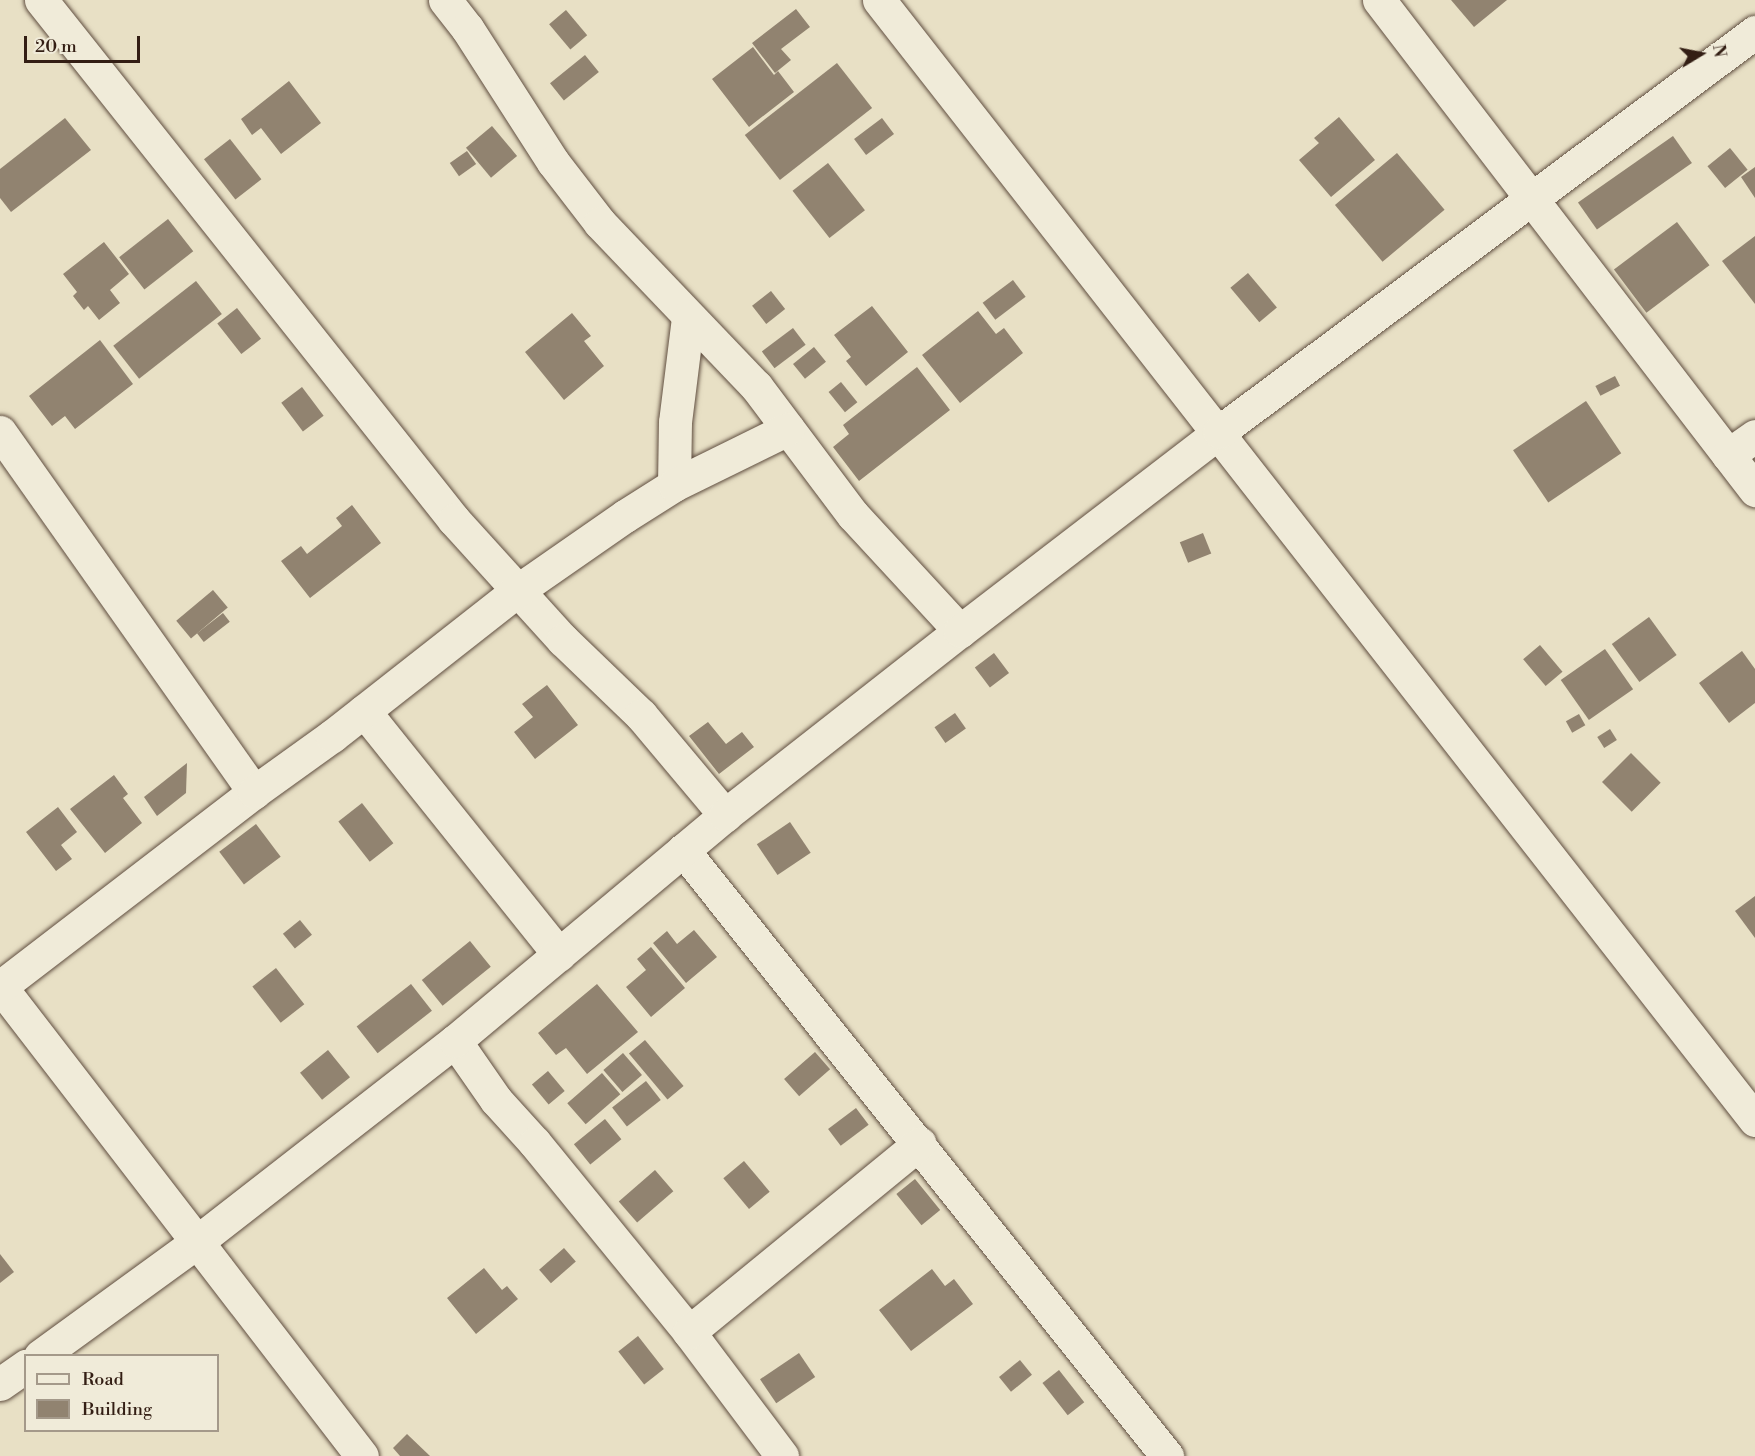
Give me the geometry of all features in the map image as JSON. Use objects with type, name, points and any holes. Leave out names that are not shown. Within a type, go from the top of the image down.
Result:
[{"type":"street","points":[[41,0],[453,520],[517,591],[641,716],[725,815]]},
{"type":"street","points":[[445,0],[467,28],[553,162],[600,223],[756,386],[853,515],[960,631]]},
{"type":"street","points":[[879,0],[1755,1120]]},
{"type":"street","points":[[1379,0],[1755,490]]},
{"type":"street","points":[[43,1354],[198,1241],[455,1041],[725,815],[960,631],[1219,432],[1533,200],[1755,32]]},
{"type":"street","points":[[674,485],[675,422],[688,317]]},
{"type":"street","points":[[362,1456],[0,987],[254,792],[364,711],[517,591],[674,485],[788,429]]},
{"type":"street","points":[[0,432],[254,792]]},
{"type":"street","points":[[1728,455],[1755,435]]},
{"type":"street","points":[[364,711],[559,954]]},
{"type":"street","points":[[683,850],[920,1143],[1167,1456]]},
{"type":"street","points":[[455,1041],[496,1100],[535,1143],[689,1332],[782,1456]]},
{"type":"street","points":[[689,1332],[920,1143]]},
{"type":"street","points":[[0,1384],[24,1367]]},
{"type":"building","points":[[1451,0],[1507,0],[1474,27]]},
{"type":"building","points":[[796,9],[810,27],[781,49],[791,60],[775,73],[752,43]]},
{"type":"building","points":[[566,10],[587,35],[570,49],[549,24]]},
{"type":"building","points":[[753,47],[774,75],[778,71],[794,92],[749,127],[712,79]]},
{"type":"building","points":[[585,55],[599,72],[564,100],[550,83]]},
{"type":"building","points":[[837,63],[872,108],[780,180],[745,135]]},
{"type":"building","points":[[289,81],[321,123],[281,154],[261,128],[252,135],[241,119]]},
{"type":"building","points":[[1339,117],[1375,160],[1331,197],[1299,160],[1319,143],[1314,138]]},
{"type":"building","points":[[65,118],[91,150],[11,212],[0,198],[0,169]]},
{"type":"building","points":[[882,118],[894,134],[866,155],[854,139]]},
{"type":"building","points":[[492,126],[517,156],[491,178],[466,148]]},
{"type":"building","points":[[1673,136],[1692,163],[1597,230],[1578,203]]},
{"type":"building","points":[[230,139],[261,179],[235,200],[204,159]]},
{"type":"building","points":[[1730,148],[1748,170],[1725,188],[1707,166]]},
{"type":"building","points":[[467,151],[476,164],[459,176],[450,163]]},
{"type":"building","points":[[1397,153],[1445,210],[1383,262],[1335,205]]},
{"type":"building","points":[[828,163],[865,210],[829,238],[793,191]]},
{"type":"building","points":[[1755,167],[1755,198],[1741,177]]},
{"type":"building","points":[[168,219],[193,251],[144,289],[119,257]]},
{"type":"building","points":[[1677,222],[1709,265],[1646,313],[1614,270]]},
{"type":"building","points":[[1755,236],[1755,304],[1722,261]]},
{"type":"building","points":[[104,242],[129,274],[110,290],[120,303],[99,320],[88,306],[84,310],[73,296],[77,292],[63,274]]},
{"type":"building","points":[[1248,273],[1277,307],[1259,322],[1230,288]]},
{"type":"building","points":[[1013,280],[1026,297],[995,320],[983,303]]},
{"type":"building","points":[[196,281],[222,314],[139,379],[113,346]]},
{"type":"building","points":[[771,291],[785,309],[766,324],[752,306]]},
{"type":"building","points":[[872,306],[908,352],[866,386],[846,361],[851,357],[834,335]]},
{"type":"building","points":[[237,308],[261,339],[241,354],[217,323]]},
{"type":"building","points":[[978,311],[996,334],[1004,328],[1023,353],[960,403],[922,355]]},
{"type":"building","points":[[572,313],[591,336],[584,341],[604,366],[564,400],[525,352]]},
{"type":"building","points":[[793,328],[806,345],[774,368],[762,351]]},
{"type":"building","points":[[100,340],[133,384],[75,429],[65,416],[52,426],[29,396]]},
{"type":"building","points":[[814,347],[826,362],[805,379],[793,364]]},
{"type":"building","points":[[917,367],[950,410],[859,481],[833,447],[849,434],[843,425]]},
{"type":"building","points":[[1615,376],[1620,386],[1600,396],[1595,386]]},
{"type":"building","points":[[841,382],[857,402],[845,412],[829,392]]},
{"type":"building","points":[[302,387],[324,416],[303,431],[281,403]]},
{"type":"building","points":[[1586,401],[1621,453],[1548,502],[1513,450]]},
{"type":"building","points":[[352,505],[381,543],[310,598],[281,561],[301,546],[307,554],[342,526],[336,518]]},
{"type":"building","points":[[1203,533],[1211,553],[1188,563],[1180,542]]},
{"type":"building","points":[[213,590],[228,608],[191,638],[176,621]]},
{"type":"building","points":[[223,613],[230,622],[204,642],[197,633]]},
{"type":"building","points":[[1649,617],[1677,655],[1639,682],[1612,644]]},
{"type":"building","points":[[1540,645],[1562,672],[1546,686],[1523,659]]},
{"type":"building","points":[[1605,649],[1633,689],[1589,720],[1561,680]]},
{"type":"building","points":[[1742,651],[1755,669],[1755,703],[1729,723],[1699,683]]},
{"type":"building","points":[[994,653],[1009,673],[990,687],[975,667]]},
{"type":"building","points":[[547,685],[578,725],[535,759],[514,732],[533,717],[522,704]]},
{"type":"building","points":[[955,713],[966,729],[945,743],[935,727]]},
{"type":"building","points":[[1579,714],[1585,725],[1572,733],[1566,721]]},
{"type":"building","points":[[708,722],[726,744],[742,732],[754,747],[719,774],[689,736]]},
{"type":"building","points":[[1610,729],[1617,740],[1604,748],[1597,737]]},
{"type":"building","points":[[1631,753],[1661,783],[1632,812],[1602,782]]},
{"type":"building","points":[[187,763],[186,793],[157,816],[144,797]]},
{"type":"building","points":[[114,775],[128,794],[123,798],[142,823],[105,853],[70,809]]},
{"type":"building","points":[[362,803],[393,843],[370,862],[338,821]]},
{"type":"building","points":[[58,807],[77,832],[61,845],[72,859],[56,871],[26,832]]},
{"type":"building","points":[[790,822],[811,853],[778,875],[757,844]]},
{"type":"building","points":[[256,824],[281,857],[244,884],[219,852]]},
{"type":"building","points":[[1755,896],[1755,938],[1735,911]]},
{"type":"building","points":[[300,920],[312,935],[295,949],[283,934]]},
{"type":"building","points":[[694,930],[717,957],[686,983],[653,943],[667,931],[677,944]]},
{"type":"building","points":[[470,941],[491,967],[443,1006],[422,980]]},
{"type":"building","points":[[651,947],[685,988],[651,1017],[626,987],[646,970],[637,959]]},
{"type":"building","points":[[276,968],[304,1004],[281,1023],[252,986]]},
{"type":"building","points":[[411,984],[432,1011],[378,1053],[357,1026]]},
{"type":"building","points":[[597,984],[638,1032],[587,1074],[566,1048],[556,1055],[538,1033]]},
{"type":"building","points":[[645,1040],[684,1086],[667,1099],[629,1053]]},
{"type":"building","points":[[328,1050],[350,1077],[322,1100],[300,1073]]},
{"type":"building","points":[[815,1052],[830,1069],[799,1096],[784,1079]]},
{"type":"building","points":[[623,1053],[642,1075],[622,1092],[603,1070]]},
{"type":"building","points":[[548,1071],[565,1091],[549,1104],[532,1084]]},
{"type":"building","points":[[602,1073],[620,1094],[586,1124],[567,1103]]},
{"type":"building","points":[[646,1081],[661,1100],[627,1126],[612,1107]]},
{"type":"building","points":[[856,1108],[869,1125],[841,1146],[828,1129]]},
{"type":"building","points":[[605,1119],[621,1139],[590,1164],[574,1144]]},
{"type":"building","points":[[744,1161],[770,1192],[749,1209],[723,1178]]},
{"type":"building","points":[[655,1170],[673,1191],[637,1223],[619,1201]]},
{"type":"building","points":[[915,1179],[940,1210],[922,1225],[896,1194]]},
{"type":"building","points":[[564,1248],[576,1262],[551,1283],[539,1270]]},
{"type":"building","points":[[0,1254],[14,1272],[0,1283]]},
{"type":"building","points":[[484,1268],[502,1290],[507,1286],[518,1299],[476,1334],[447,1298]]},
{"type":"building","points":[[932,1269],[945,1286],[954,1279],[973,1304],[911,1351],[879,1310]]},
{"type":"building","points":[[638,1336],[664,1369],[644,1384],[618,1351]]},
{"type":"building","points":[[799,1353],[815,1377],[776,1403],[760,1379]]},
{"type":"building","points":[[1020,1360],[1032,1375],[1011,1392],[999,1377]]},
{"type":"building","points":[[1059,1370],[1084,1402],[1068,1415],[1042,1383]]},
{"type":"building","points":[[407,1434],[430,1456],[400,1456],[393,1448]]}]
